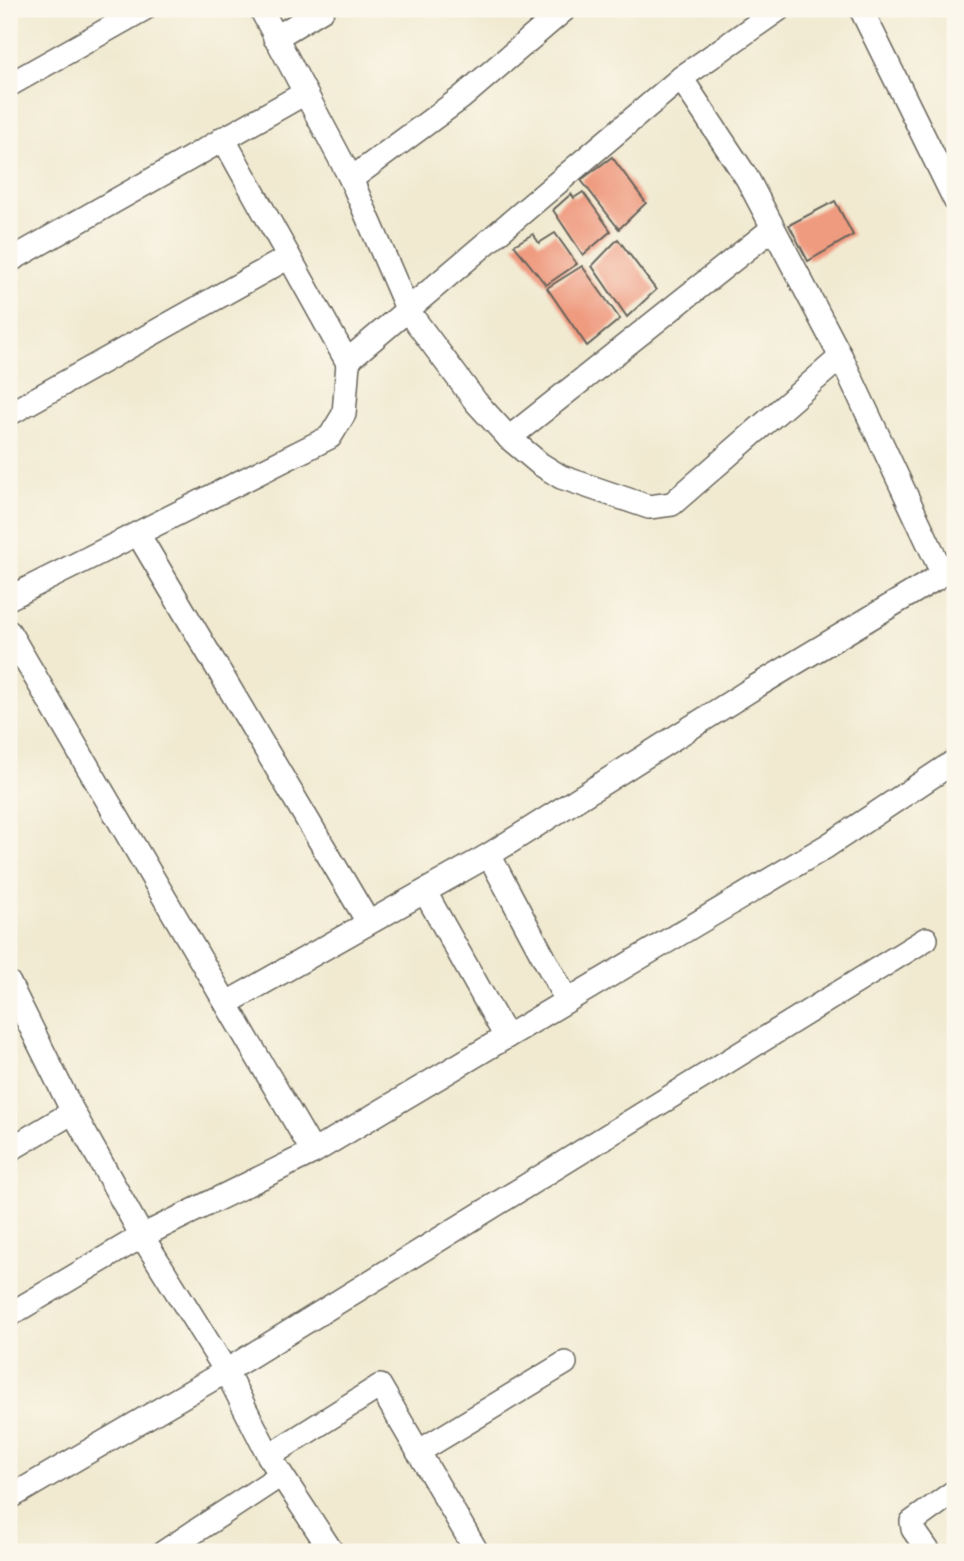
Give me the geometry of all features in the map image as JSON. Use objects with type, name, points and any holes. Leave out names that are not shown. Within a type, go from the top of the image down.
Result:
[{"type":"street","points":[[9,85],[144,9]]},
{"type":"street","points":[[261,9],[351,178],[408,311],[476,401],[509,438],[540,464],[574,482],[649,507],[664,506],[678,500],[841,357]]},
{"type":"street","points":[[275,38],[323,9]]},
{"type":"street","points":[[351,178],[461,98],[565,9]]},
{"type":"street","points":[[348,363],[681,78],[779,9]]},
{"type":"street","points":[[861,9],[955,200]]},
{"type":"street","points":[[227,1003],[489,855],[755,687],[940,576],[940,568],[841,357],[731,150],[681,78]]},
{"type":"street","points":[[9,261],[305,93]]},
{"type":"street","points":[[9,598],[330,437],[344,414],[348,363],[223,138]]},
{"type":"street","points":[[509,438],[772,229]]},
{"type":"street","points":[[9,414],[289,257]]},
{"type":"street","points":[[138,534],[368,922]]},
{"type":"street","points":[[9,632],[313,1153]]},
{"type":"street","points":[[9,1315],[142,1236],[313,1153],[566,999],[827,846],[955,761]]},
{"type":"street","points":[[489,855],[566,999]]},
{"type":"street","points":[[425,892],[506,1037]]},
{"type":"street","points":[[9,1498],[226,1371],[926,939]]},
{"type":"street","points":[[9,983],[73,1112],[142,1236],[226,1371],[269,1456],[332,1552]]},
{"type":"street","points":[[9,1150],[73,1112]]},
{"type":"street","points":[[418,1452],[565,1363]]},
{"type":"street","points":[[269,1456],[380,1386],[477,1552]]},
{"type":"street","points":[[164,1552],[281,1475]]},
{"type":"street","points":[[929,1552],[912,1522],[955,1491]]},
{"type":"building","points":[[612,157],[646,203],[619,229],[581,180]]},
{"type":"building","points":[[583,192],[611,231],[583,255],[553,210],[571,194],[574,198]]},
{"type":"building","points":[[835,201],[853,235],[808,261],[789,225]]},
{"type":"building","points":[[555,233],[577,264],[546,285],[514,245],[533,234],[539,243]]},
{"type":"building","points":[[618,239],[656,290],[627,317],[592,266]]},
{"type":"building","points":[[582,266],[620,319],[587,346],[547,288]]}]
